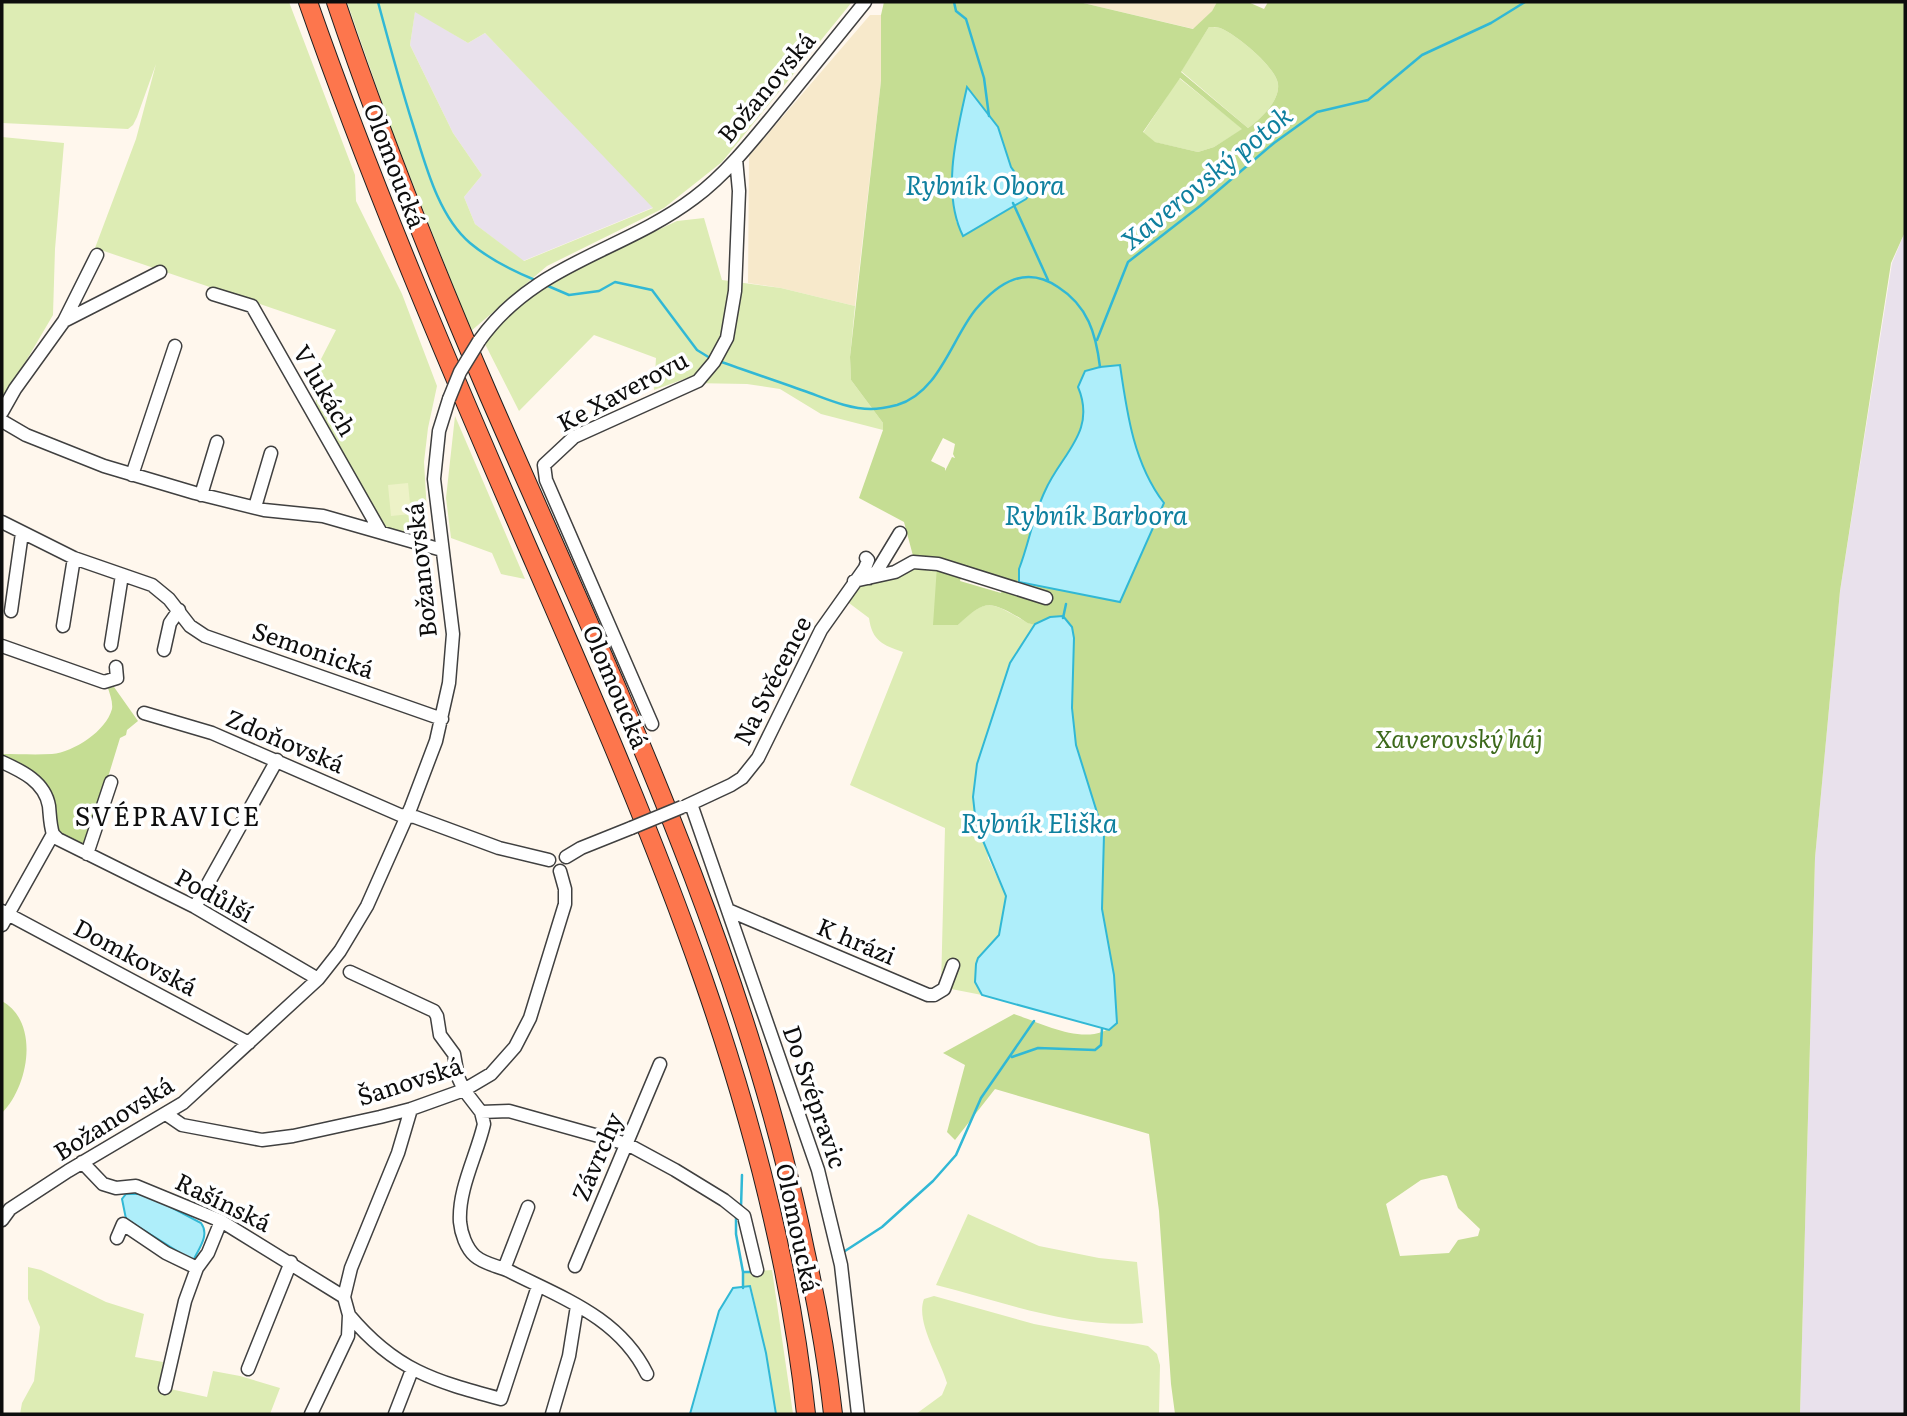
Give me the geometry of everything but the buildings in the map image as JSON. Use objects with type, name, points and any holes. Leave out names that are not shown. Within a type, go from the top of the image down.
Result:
[{"type":"highway","name":"Olomoucká","points":[[308,2],[344,105],[401,250],[627,776],[702,976],[734,1072],[773,1224],[789,1298],[806,1414]]},
{"type":"highway","name":"Olomoucká","points":[[336,2],[367,93],[419,228],[644,752],[719,944],[782,1146],[815,1295],[833,1414]]},
{"type":"street","name":"Božanovská","points":[[2,1220],[6,1209],[183,1103],[318,979],[335,958],[367,906],[407,816],[442,719],[449,684],[453,634],[435,502],[435,454],[449,398],[460,372],[479,341],[499,317],[539,283],[676,211],[713,182],[759,133],[865,2]]},
{"type":"street","name":"Ke Xaverovu","points":[[652,724],[546,480],[544,465],[574,437],[698,381],[716,360],[727,338],[735,290],[739,191],[736,159]]},
{"type":"street","points":[[2,412],[15,389],[64,321],[97,255]]},
{"type":"street","points":[[64,321],[160,272]]},
{"type":"street","name":"V lukách","points":[[213,294],[252,306],[380,531]]},
{"type":"street","points":[[132,475],[174,346]]},
{"type":"street","points":[[2,421],[26,435],[73,455],[132,475],[255,508],[323,516],[442,550]]},
{"type":"street","points":[[201,495],[217,442]]},
{"type":"street","points":[[255,508],[271,453]]},
{"type":"street","name":"Semonická","points":[[2,522],[74,558],[161,591],[190,626],[205,636],[442,719]]},
{"type":"street","points":[[11,611],[22,533]]},
{"type":"street","points":[[869,578],[877,571],[900,533]]},
{"type":"street","points":[[63,626],[74,558]]},
{"type":"street","name":"Na Svěcence","points":[[548,860],[556,852],[566,857],[581,848],[687,805],[742,778],[758,758],[821,631],[867,564],[866,558]]},
{"type":"street","points":[[854,581],[895,572],[913,562],[938,564],[1046,598]]},
{"type":"street","points":[[111,645],[122,575]]},
{"type":"street","points":[[164,650],[170,623],[179,610]]},
{"type":"street","points":[[2,646],[104,682],[117,678],[116,667]]},
{"type":"street","name":"Zdoňovská","points":[[144,713],[212,733],[400,815],[499,848],[548,860]]},
{"type":"street","points":[[195,907],[277,760]]},
{"type":"street","points":[[2,762],[39,784],[48,803],[53,834],[4,916]]},
{"type":"street","points":[[87,854],[111,782]]},
{"type":"street","name":"Do Svépravic","points":[[687,805],[728,910],[818,1170],[841,1265],[858,1414]]},
{"type":"street","name":"Podůlší","points":[[53,834],[87,854],[195,907],[318,979]]},
{"type":"street","points":[[548,860],[550,867],[560,871],[567,864],[566,857]]},
{"type":"street","name":"Šanovská","points":[[166,1114],[182,1125],[262,1140],[293,1136],[411,1109],[464,1090],[491,1074],[515,1047],[530,1018],[565,904],[565,889],[560,871]]},
{"type":"street","name":"K hrázi","points":[[728,910],[928,995],[934,995],[945,988],[953,965]]},
{"type":"street","name":"Domkovská","points":[[4,916],[249,1043]]},
{"type":"street","points":[[349,972],[434,1011],[438,1016],[440,1035],[454,1054],[458,1077],[464,1090],[481,1112],[484,1124],[460,1211],[461,1230],[468,1247],[475,1256],[600,1319],[637,1353],[647,1374]]},
{"type":"street","name":"Závrchy","points":[[575,1266],[660,1064]]},
{"type":"street","points":[[311,1414],[348,1336],[349,1315],[344,1297],[351,1268],[398,1153],[411,1109]]},
{"type":"street","points":[[481,1112],[509,1111],[627,1144],[720,1197],[744,1216],[757,1270]]},
{"type":"street","name":"Rašínská","points":[[82,1162],[103,1184],[116,1188],[136,1186],[221,1221],[344,1297]]},
{"type":"street","points":[[504,1269],[528,1207]]},
{"type":"street","points":[[165,1388],[185,1301],[197,1268],[208,1252],[221,1221]]},
{"type":"street","points":[[117,1238],[123,1224],[166,1253],[197,1268]]},
{"type":"street","points":[[248,1369],[290,1262]]},
{"type":"street","points":[[349,1315],[369,1339],[412,1370],[425,1377],[501,1399],[538,1286]]},
{"type":"street","points":[[552,1414],[569,1356],[577,1306]]},
{"type":"street","points":[[395,1414],[412,1370]]},
{"type":"shaded area","points":[[1079,2],[1217,2],[1194,29]]},
{"type":"shaded area","points":[[415,11],[468,43],[485,33],[654,207],[523,261],[475,224],[464,197],[482,175],[453,133],[410,45]]},
{"type":"shaded area","points":[[870,15],[881,15],[881,81],[855,306],[748,283],[749,156]]},
{"type":"shaded area","points":[[1905,232],[1905,1414],[1800,1414],[1815,858],[1840,591],[1892,263]]},
{"type":"green space","points":[[2,2],[289,2],[355,175],[356,201],[402,294],[437,386],[424,462],[428,529],[419,538],[381,527],[315,408],[320,361],[336,330],[95,248],[136,139],[156,64],[137,117],[128,129],[2,123]]},
{"type":"green space","points":[[347,2],[852,2],[722,162],[664,208],[547,266],[471,331],[392,131]],"holes":[[[415,12],[468,43],[485,33],[653,208],[524,261],[475,224],[464,197],[482,175],[453,133],[410,45]]]},
{"type":"green space","name":"Xaverovský háj","points":[[884,2],[1079,2],[1193,29],[1212,11],[1217,2],[1248,2],[1264,9],[1268,2],[1905,2],[1905,232],[1891,263],[1840,591],[1815,858],[1800,1414],[1175,1414],[1159,1211],[1149,1134],[995,1089],[955,1140],[947,1132],[965,1065],[943,1053],[1014,1014],[1053,1028],[1081,1034],[1106,1030],[1117,1022],[1114,975],[1102,909],[1104,835],[1076,745],[1072,708],[1072,627],[1050,617],[1031,624],[1001,608],[987,605],[958,625],[933,625],[937,566],[916,567],[904,522],[859,498],[883,430],[883,423],[851,380],[850,357],[881,81],[881,15]],"holes":[[[1209,27],[1218,27],[1236,37],[1263,60],[1276,77],[1278,90],[1268,109],[1248,128],[1181,72]],[[1180,78],[1242,129],[1214,147],[1198,152],[1155,142],[1143,132]],[[967,87],[998,127],[1011,167],[1030,194],[964,236],[956,221]],[[1120,366],[1133,438],[1145,471],[1164,503],[1120,602],[1019,582],[1019,569],[1037,510],[1080,430],[1082,403],[1078,387]],[[943,438],[955,444],[955,458],[952,457],[945,471],[945,468],[931,461]],[[963,572],[1004,585],[1001,593],[960,581]],[[1447,1176],[1458,1208],[1480,1229],[1478,1236],[1458,1240],[1449,1253],[1400,1256],[1386,1204],[1421,1180]]]},
{"type":"green space","points":[[1209,27],[1227,31],[1245,44],[1263,60],[1276,77],[1278,90],[1273,103],[1248,128],[1181,71]]},
{"type":"green space","points":[[1179,78],[1243,129],[1214,147],[1198,152],[1154,142],[1143,133]]},
{"type":"green space","points":[[2,137],[64,143],[55,249],[53,315],[2,402]]},
{"type":"green space","points":[[704,218],[722,280],[781,288],[855,306],[850,357],[851,380],[883,423],[883,430],[821,414],[780,389],[747,384],[691,383],[687,378],[654,390],[656,358],[594,335],[519,411],[483,340],[524,300],[572,270],[677,221]]},
{"type":"green space","points":[[455,416],[525,579],[501,574],[492,553],[451,538],[446,498]]},
{"type":"green space","points":[[408,483],[411,514],[391,516],[388,485]]},
{"type":"green space","points":[[937,566],[958,625],[974,611],[987,605],[1035,624],[1010,663],[977,764],[988,858],[1006,896],[999,935],[975,982],[982,995],[941,987],[945,828],[850,785],[903,652],[880,641],[873,632],[869,618],[845,600],[858,585],[916,567]]},
{"type":"green space","points":[[114,687],[138,721],[120,738],[86,849],[63,839],[56,832],[47,786],[42,780],[28,770],[2,759],[2,754],[52,754],[79,745],[109,717],[112,706],[108,688]]},
{"type":"green space","points":[[2,1001],[14,1011],[22,1024],[26,1055],[19,1087],[2,1113]]},
{"type":"green space","points":[[968,1214],[1039,1246],[1099,1258],[1137,1262],[1143,1323],[1117,1324],[1065,1318],[936,1285]]},
{"type":"green space","points":[[28,1267],[41,1270],[106,1302],[144,1314],[135,1357],[163,1362],[161,1387],[207,1397],[213,1371],[240,1376],[280,1388],[270,1414],[20,1414],[22,1403],[34,1381],[40,1327],[28,1299]]},
{"type":"green space","points":[[772,1270],[793,1414],[776,1414],[751,1286],[743,1286],[743,1272]]},
{"type":"green space","points":[[934,1296],[1034,1324],[1148,1346],[1157,1354],[1160,1365],[1159,1414],[916,1414],[942,1395],[947,1383],[923,1319],[924,1299]]},
{"type":"water","name":"Rybník Obora","points":[[967,87],[998,127],[1011,167],[1030,194],[1026,199],[963,236],[956,219],[952,181],[956,142]]},
{"type":"water","name":"Rybník Barbora","points":[[1120,365],[1133,438],[1145,472],[1164,503],[1120,602],[1019,582],[1019,569],[1041,500],[1080,430],[1083,403],[1078,387],[1085,371]]},
{"type":"water","name":"Rybník Eliška","points":[[1063,616],[1072,627],[1074,638],[1072,708],[1076,745],[1104,835],[1102,909],[1114,975],[1117,1023],[1109,1030],[982,995],[975,982],[978,958],[999,935],[1006,896],[976,824],[973,797],[977,764],[1010,663],[1035,624],[1050,617]]},
{"type":"water","points":[[126,1194],[146,1194],[201,1223],[204,1237],[193,1261],[126,1219],[122,1199]]},
{"type":"water","points":[[750,1286],[766,1353],[776,1414],[690,1414],[719,1311],[733,1288]]},
{"type":"waterway","points":[[378,2],[422,156],[449,219],[477,249],[535,280]]},
{"type":"waterway","points":[[954,2],[956,11],[966,19],[984,78],[989,116]]},
{"type":"waterway","name":"Xaverovský potok","points":[[1097,340],[1128,262],[1274,143],[1317,112],[1368,100],[1422,55],[1491,23],[1525,2]]},
{"type":"waterway","points":[[1013,203],[1048,280]]},
{"type":"waterway","points":[[719,361],[847,406],[871,409],[897,405],[911,399],[934,377],[967,321],[985,299],[1004,284],[1024,277],[1035,277],[1058,287],[1077,303],[1093,332],[1100,367]]},
{"type":"waterway","points":[[548,286],[569,295],[599,291],[615,282],[652,290],[697,350],[710,358]]},
{"type":"waterway","points":[[1063,618],[1066,604]]},
{"type":"waterway","points":[[845,1251],[882,1227],[933,1181],[956,1155],[981,1098],[1034,1021]]},
{"type":"waterway","points":[[1012,1057],[1038,1048],[1095,1050],[1101,1045],[1102,1029]]},
{"type":"waterway","points":[[741,1207],[742,1175]]},
{"type":"waterway","points":[[736,1217],[736,1234],[743,1272]]},
{"type":"waterway","points":[[743,1288],[743,1272],[752,1272]]},
{"type":"district","name":"SVÉPRAVICE","points":[[168,817]]}]
